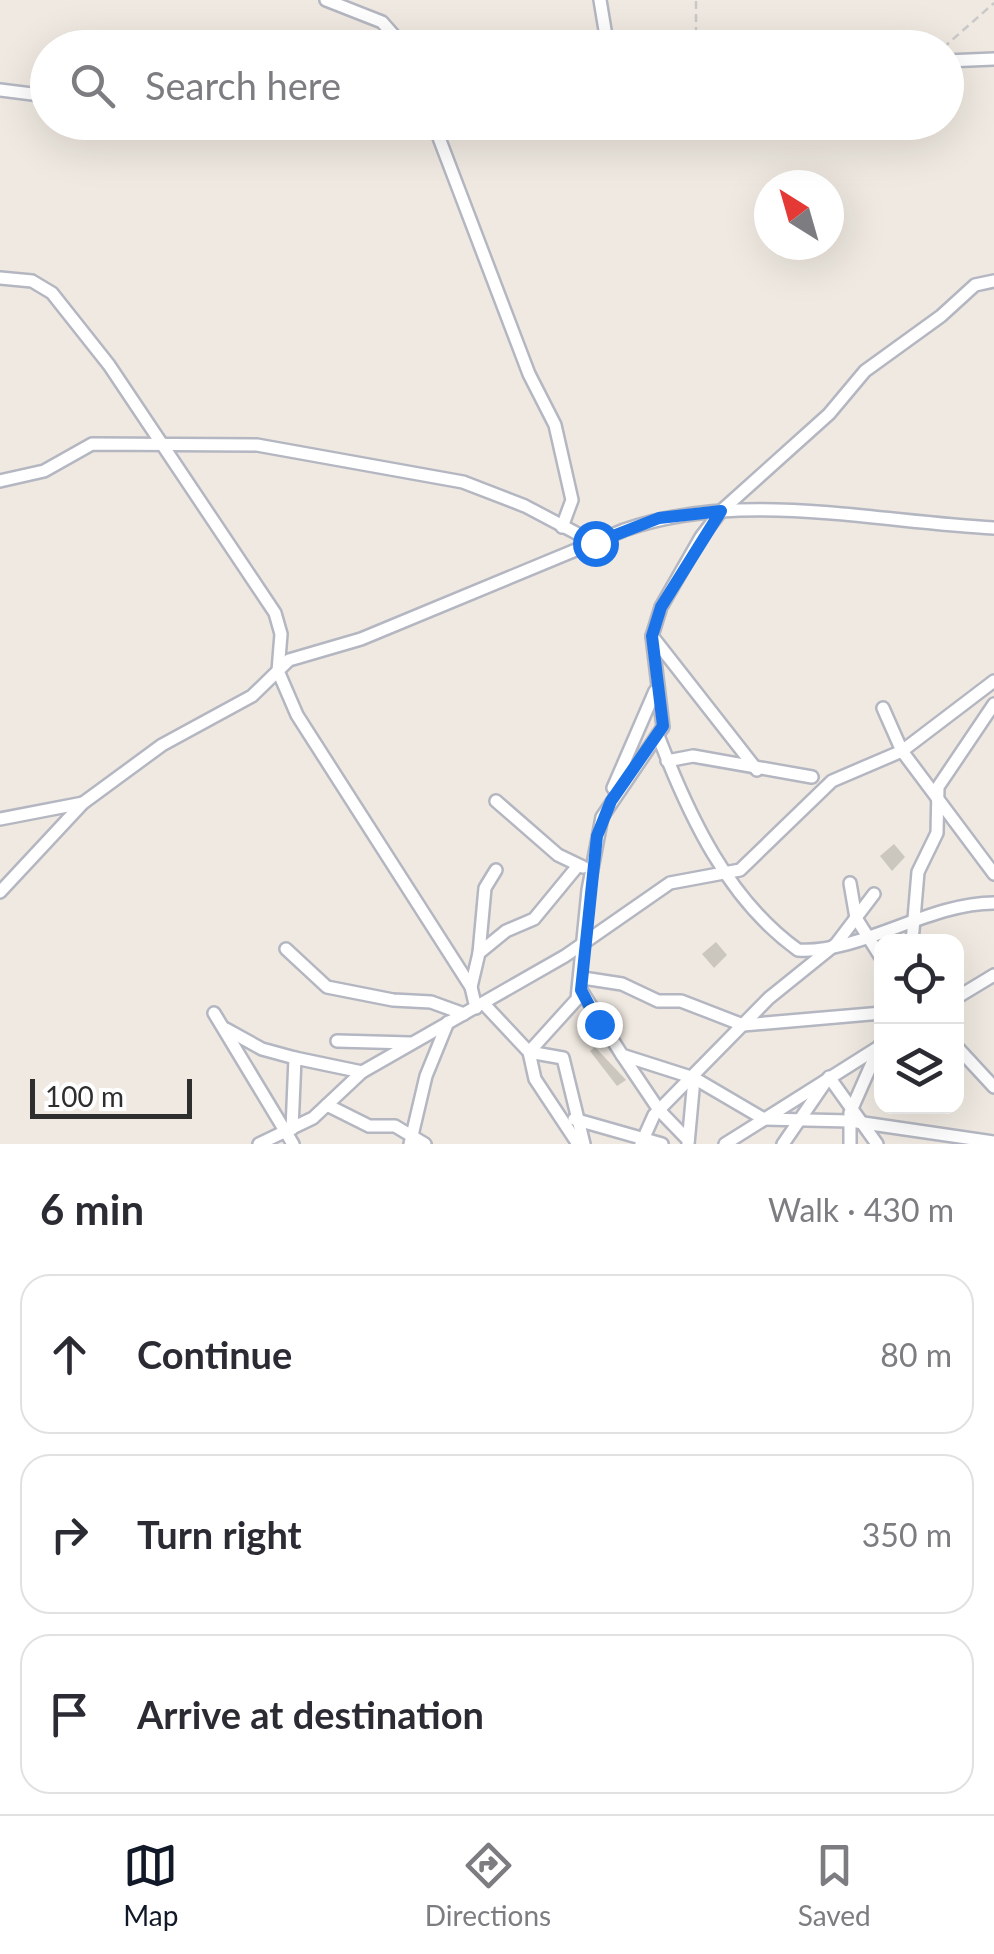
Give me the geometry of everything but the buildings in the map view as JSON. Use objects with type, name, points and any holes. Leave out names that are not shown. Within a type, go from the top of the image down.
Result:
[{"type":"street","points":[[326,0],[382,22],[389,30]]},
{"type":"street","points":[[600,0],[605,30]]},
{"type":"street","points":[[964,60],[994,59]]},
{"type":"street","points":[[0,90],[30,94]]},
{"type":"street","points":[[440,140],[529,374],[552,415],[572,500],[562,527]]},
{"type":"street","points":[[0,278],[32,281],[52,293],[162,441],[275,613],[281,634],[278,671],[317,752],[472,987]]},
{"type":"street","points":[[529,1052],[572,1009],[582,984],[592,870],[602,817],[663,726],[652,636],[661,607],[721,511],[829,414],[865,371],[941,316],[975,285],[994,281]]},
{"type":"street","points":[[0,480],[44,471],[92,444],[162,441],[256,445],[437,475],[492,490],[595,543]]},
{"type":"street","points":[[0,892],[83,803],[162,745],[252,696],[296,657],[361,639],[659,518],[721,511],[843,515],[994,528]]},
{"type":"street","points":[[652,636],[757,770]]},
{"type":"street","points":[[259,1144],[327,1105],[362,1072],[584,944],[670,883],[681,878],[728,876],[750,861],[832,782],[902,751],[994,681]]},
{"type":"street","points":[[613,788],[656,685]]},
{"type":"street","points":[[913,934],[918,872],[937,833],[934,798],[994,704]]},
{"type":"street","points":[[882,708],[902,751],[994,874]]},
{"type":"street","points":[[658,738],[687,810],[728,876],[798,950],[866,936],[961,905],[994,903]]},
{"type":"street","points":[[667,760],[693,756],[812,778]]},
{"type":"street","points":[[496,801],[558,855],[592,870]]},
{"type":"street","points":[[0,819],[83,803]]},
{"type":"street","points":[[479,952],[506,930],[534,919],[576,868]]},
{"type":"street","points":[[475,1009],[472,987],[485,888],[496,870]]},
{"type":"street","points":[[850,883],[856,918],[874,948]]},
{"type":"street","points":[[637,1142],[646,1124],[743,1025],[836,944],[874,894]]},
{"type":"street","points":[[286,949],[328,986],[392,1000],[475,1009],[529,1052],[563,1058],[580,1120],[581,1144]]},
{"type":"street","points":[[964,993],[994,975]]},
{"type":"street","points":[[582,984],[622,984],[658,1001],[681,1001],[743,1025],[874,1014]]},
{"type":"street","points":[[582,984],[622,1056],[659,1110],[688,1142]]},
{"type":"street","points":[[214,1013],[289,1130],[293,1144]]},
{"type":"street","points":[[410,1140],[426,1076],[448,1022]]},
{"type":"street","points":[[222,1027],[262,1049],[362,1072]]},
{"type":"street","points":[[336,1042],[410,1043]]},
{"type":"street","points":[[724,1144],[874,1048]]},
{"type":"street","points":[[529,1052],[535,1079],[581,1144]]},
{"type":"street","points":[[964,1055],[994,1087]]},
{"type":"street","points":[[622,1056],[694,1078],[764,1119],[854,1122],[945,1140],[994,1142]]},
{"type":"street","points":[[289,1130],[296,1058]]},
{"type":"street","points":[[850,1144],[853,1106],[874,1060]]},
{"type":"street","points":[[828,1077],[853,1106]]},
{"type":"street","points":[[782,1144],[828,1077]]},
{"type":"street","points":[[688,1142],[694,1078]]},
{"type":"street","points":[[327,1105],[369,1126],[396,1126],[410,1140],[425,1144]]},
{"type":"street","points":[[559,1114],[637,1142],[662,1144]]},
{"type":"street","points":[[854,1122],[876,1144]]},
{"type":"path","points":[[696,0],[696,30]]},
{"type":"path","points":[[963,30],[994,3]]},
{"type":"route","points":[[595,543],[659,518],[721,511],[661,607],[652,636],[652,665],[663,726],[611,801],[597,836],[588,890],[581,990],[599,1024]]}]
